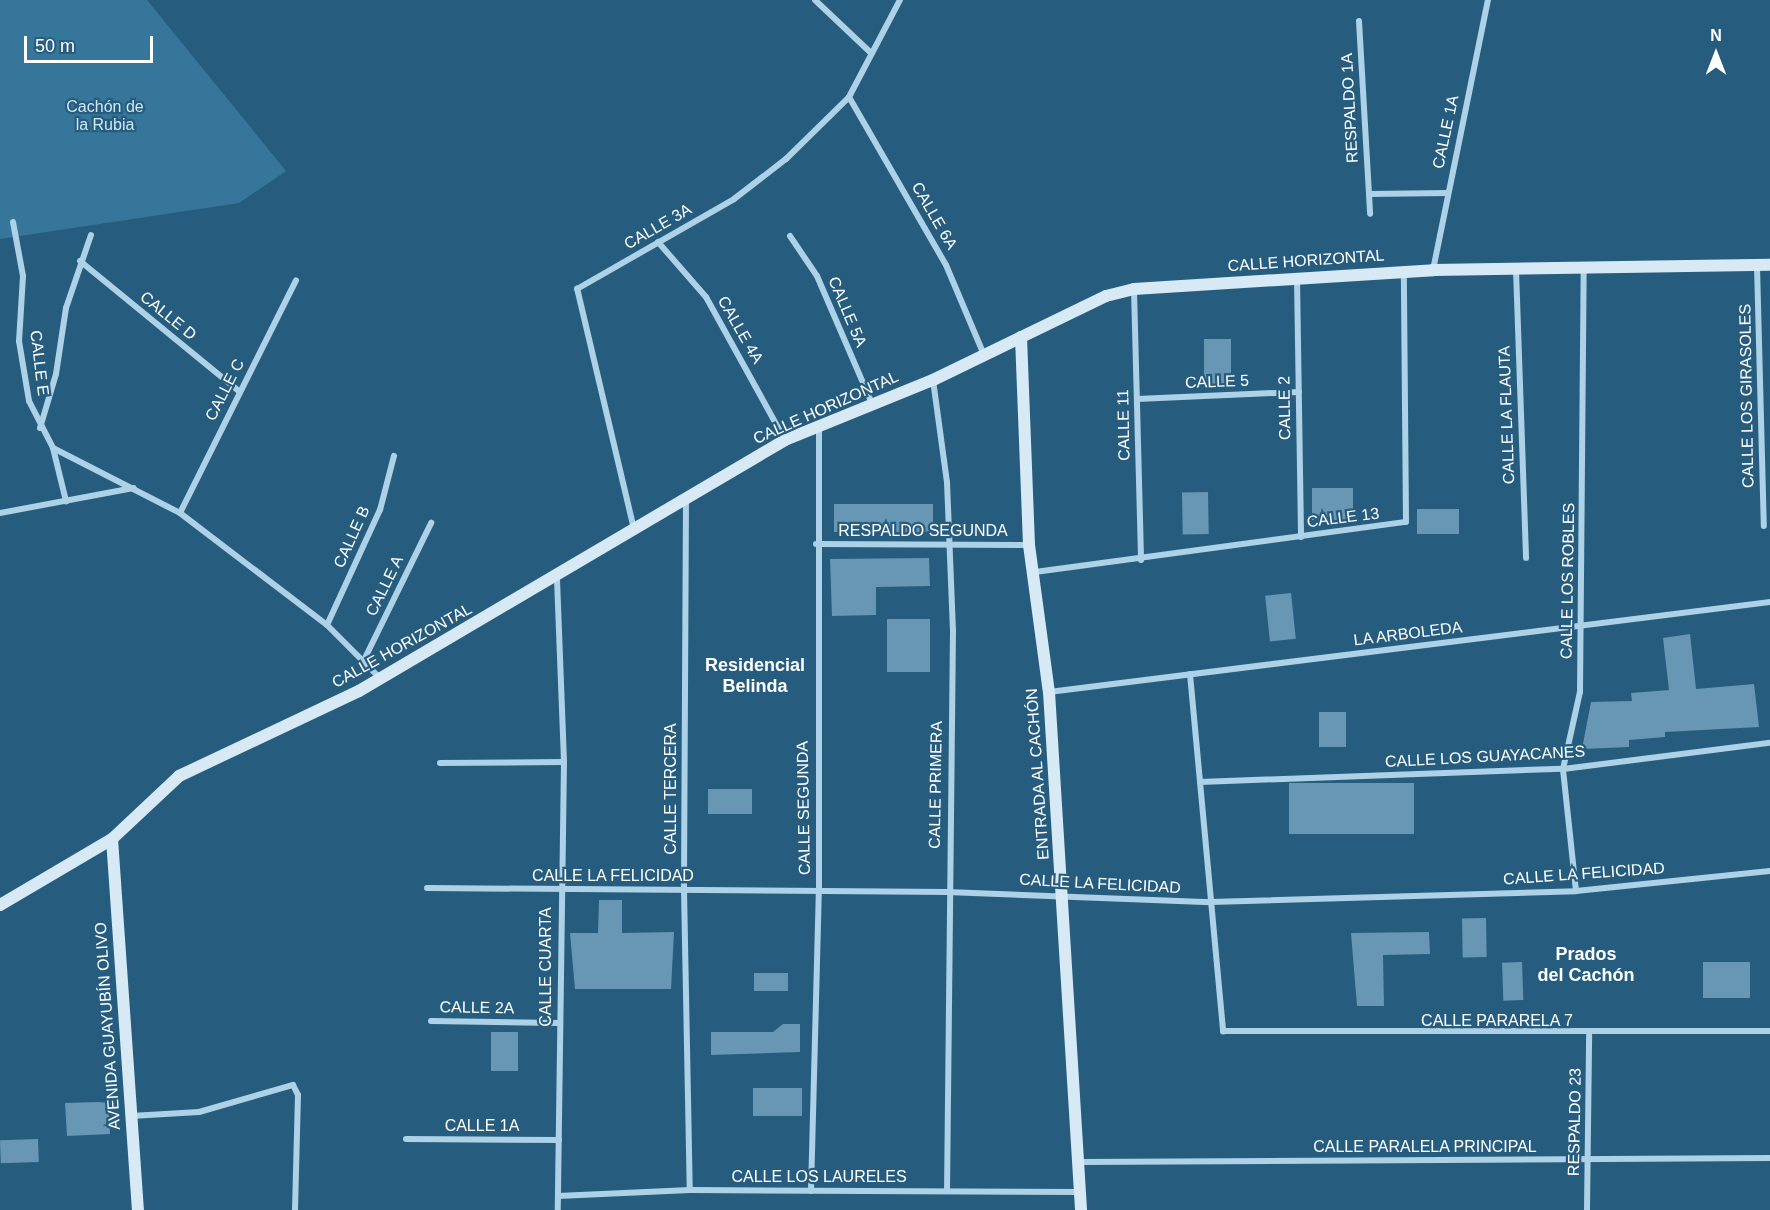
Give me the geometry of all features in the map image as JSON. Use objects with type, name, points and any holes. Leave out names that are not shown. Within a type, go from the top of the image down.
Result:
[{"type":"main road","name":"CALLE HORIZONTAL","points":[[0,905],[112,839],[179,776],[380,678],[557,579],[633,525],[785,440],[933,380],[1106,296],[1134,289],[1433,270],[1764,265]]},
{"type":"main road","name":"ENTRADA AL CACHÓN","points":[[1021,337],[1029,545],[1035,572],[1049,692],[1064,895],[1081,1210]]},
{"type":"main road","name":"AVENIDA GUAYUBÍN OLIVO","points":[[112,839],[138,1210]]},
{"type":"street","points":[[815,0],[870,52]]},
{"type":"street","name":"CALLE 3A","points":[[633,525],[576,289],[734,199],[849,96],[870,52],[900,0]]},
{"type":"street","name":"CALLE 1A","points":[[1433,270],[1488,0]]},
{"type":"street","name":"RESPALDO 1A","points":[[1359,21],[1370,214]]},
{"type":"street","name":"CALLE 6A","points":[[849,96],[946,265],[984,355]]},
{"type":"street","points":[[1369,194],[1447,193]]},
{"type":"street","name":"CALLE E","points":[[14,222],[23,276],[23,371],[40,428],[53,447],[66,501]]},
{"type":"street","points":[[40,428],[80,261],[91,235]]},
{"type":"street","name":"CALLE 5A","points":[[789,236],[817,276],[872,404]]},
{"type":"street","name":"CALLE 4A","points":[[658,242],[706,297],[785,440]]},
{"type":"street","name":"CALLE D","points":[[80,261],[239,392]]},
{"type":"street","name":"CALLE LOS GIRASOLES","points":[[1764,265],[1764,526]]},
{"type":"street","name":"CALLE LOS ROBLES","points":[[1576,891],[1563,769],[1580,692],[1584,269]]},
{"type":"street","name":"CALLE LA FLAUTA","points":[[1516,270],[1526,558]]},
{"type":"street","name":"CALLE 13","points":[[1035,572],[1141,560],[1406,522],[1404,272]]},
{"type":"street","name":"CALLE 2","points":[[1297,278],[1301,537]]},
{"type":"street","name":"CALLE C","points":[[180,513],[296,280]]},
{"type":"street","name":"CALLE 11","points":[[1134,289],[1141,560]]},
{"type":"street","name":"CALLE PRIMERA","points":[[933,380],[950,547],[953,630],[947,892],[947,1191]]},
{"type":"street","name":"CALLE 5","points":[[1137,399],[1299,392]]},
{"type":"street","name":"CALLE SEGUNDA","points":[[811,1191],[819,891],[816,544],[819,426]]},
{"type":"street","points":[[53,447],[180,513],[327,625],[380,678]]},
{"type":"street","name":"CALLE B","points":[[327,625],[380,510],[394,456]]},
{"type":"street","points":[[0,513],[134,488]]},
{"type":"street","name":"CALLE TERCERA","points":[[686,495],[684,890],[690,1191]]},
{"type":"street","name":"CALLE A","points":[[364,660],[430,524]]},
{"type":"street","name":"RESPALDO SEGUNDA","points":[[816,544],[950,547],[1029,545]]},
{"type":"street","name":"CALLE CUARTA","points":[[557,579],[564,762],[560,889],[558,1210]]},
{"type":"street","name":"LA ARBOLEDA","points":[[1049,692],[1770,602]]},
{"type":"street","points":[[1190,674],[1211,902]]},
{"type":"street","name":"CALLE LOS GUAYACANES","points":[[1200,782],[1563,769],[1770,743]]},
{"type":"street","points":[[440,763],[564,762]]},
{"type":"street","name":"CALLE LA FELICIDAD","points":[[427,888],[947,892],[1211,902],[1576,891],[1770,871]]},
{"type":"street","name":"CALLE PARARELA 7","points":[[1211,902],[1223,1031],[1589,1035],[1770,1031]]},
{"type":"street","name":"CALLE 2A","points":[[430,1021],[559,1023]]},
{"type":"street","name":"RESPALDO 23","points":[[1587,1210],[1589,1035]]},
{"type":"street","points":[[131,1116],[217,1109],[285,1084],[298,1095],[295,1210]]},
{"type":"street","name":"CALLE 1A","points":[[406,1139],[559,1140]]},
{"type":"street","name":"CALLE PARALELA PRINCIPAL","points":[[1080,1162],[1770,1158]]},
{"type":"street","name":"CALLE LOS LAURELES","points":[[558,1196],[690,1191],[1080,1192]]},
{"type":"green space","name":"Cachón de la Rubia","points":[[0,0],[147,0],[286,171],[239,203],[0,239]]},
{"type":"building","points":[[1204,339],[1231,339],[1231,384],[1204,384]]},
{"type":"building","points":[[1312,488],[1353,488],[1353,520],[1312,520]]},
{"type":"building","points":[[1182,492],[1208,492],[1209,534],[1183,534]]},
{"type":"building","points":[[834,504],[933,504],[933,532],[834,532]]},
{"type":"building","points":[[1417,509],[1459,509],[1459,534],[1417,534]]},
{"type":"building","points":[[929,558],[930,586],[876,587],[876,615],[832,616],[830,559]]},
{"type":"building","points":[[1291,593],[1296,639],[1270,641],[1265,596]]},
{"type":"building","points":[[887,619],[930,619],[930,672],[887,672]]},
{"type":"building","points":[[1690,634],[1696,689],[1754,684],[1759,727],[1665,732],[1665,737],[1629,740],[1629,747],[1582,749],[1591,702],[1632,701],[1631,693],[1669,690],[1663,638]]},
{"type":"building","points":[[1319,712],[1346,712],[1346,747],[1319,747]]},
{"type":"building","points":[[1289,783],[1414,783],[1414,834],[1289,834]]},
{"type":"building","points":[[708,789],[752,789],[752,814],[708,814]]},
{"type":"building","points":[[599,900],[622,900],[622,933],[674,932],[671,989],[575,989],[570,933],[598,933]]},
{"type":"building","points":[[1462,918],[1486,918],[1487,957],[1463,957]]},
{"type":"building","points":[[1429,932],[1430,954],[1383,955],[1384,1006],[1357,1006],[1351,933]]},
{"type":"building","points":[[1522,962],[1523,1000],[1503,1001],[1502,963]]},
{"type":"building","points":[[1703,962],[1750,962],[1750,998],[1703,998]]},
{"type":"building","points":[[754,973],[788,973],[788,991],[754,991]]},
{"type":"building","points":[[783,1024],[800,1024],[800,1052],[711,1055],[711,1032],[773,1032]]},
{"type":"building","points":[[491,1032],[518,1032],[518,1071],[491,1071]]},
{"type":"building","points":[[753,1088],[802,1088],[802,1116],[753,1116]]},
{"type":"building","points":[[65,1103],[108,1103],[110,1134],[67,1136]]},
{"type":"building","points":[[38,1139],[39,1162],[1,1163],[0,1140]]},
{"type":"district","name":"Residencial Belinda","points":[[755,676]]},
{"type":"district","name":"Prados del Cachón","points":[[1586,965]]}]
